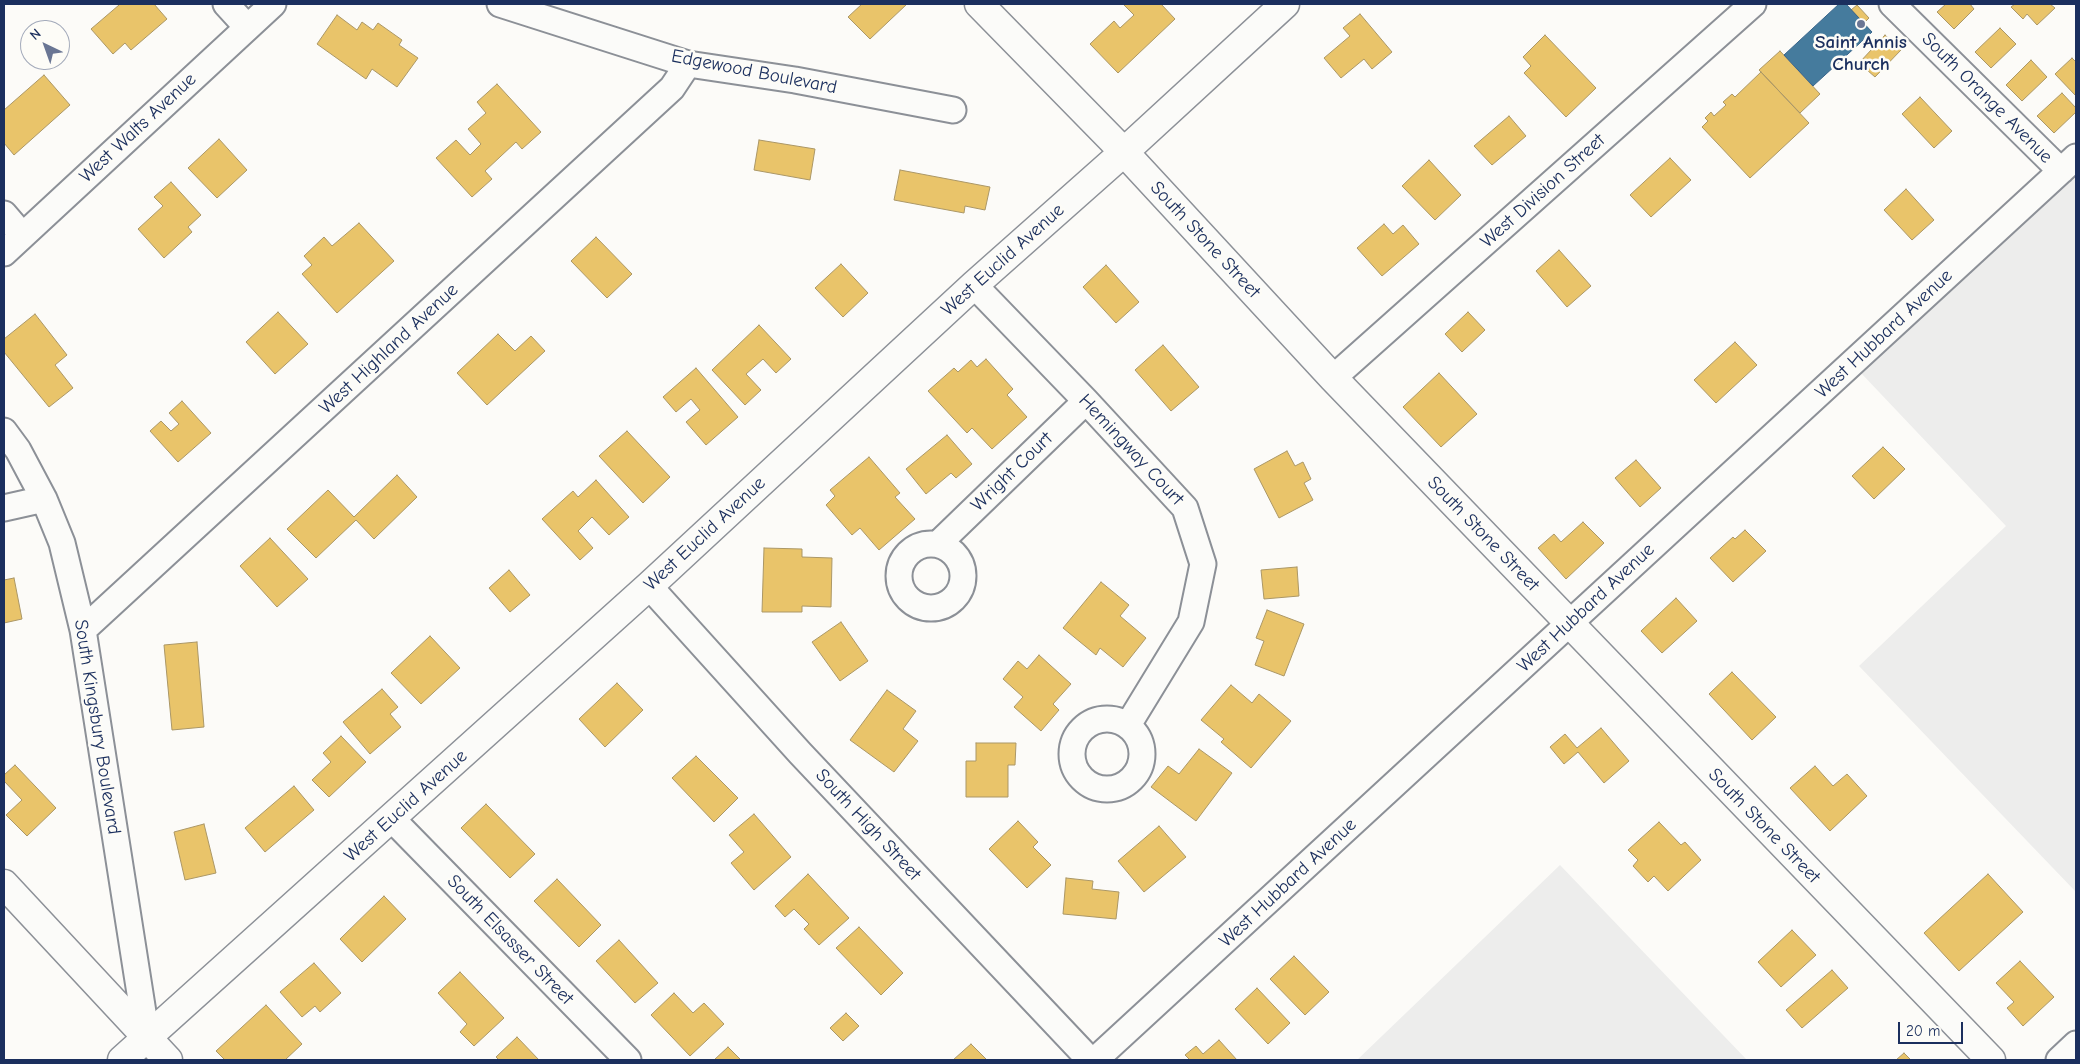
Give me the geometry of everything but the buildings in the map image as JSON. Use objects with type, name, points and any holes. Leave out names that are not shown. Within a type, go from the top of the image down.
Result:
[{"type":"street","points":[[226,4],[247,28]]},
{"type":"street","name":"West Walts Avenue","points":[[4,253],[273,4]]},
{"type":"street","name":"Edgewood Boulevard","points":[[500,4],[572,14],[688,64],[795,80],[953,110]]},
{"type":"street","name":"South Stone Street","points":[[979,4],[1124,152],[1332,378],[1991,1060]]},
{"type":"street","name":"West Euclid Avenue","points":[[122,1060],[649,586],[974,285],[1124,152],[1286,4]]},
{"type":"street","name":"West Division Street","points":[[1332,378],[1753,4]]},
{"type":"street","name":"South Orange Avenue","points":[[1892,4],[2068,164]]},
{"type":"street","name":"West Highland Avenue","points":[[83,630],[672,88],[688,64]]},
{"type":"street","name":"West Hubbard Avenue","points":[[1096,1060],[2068,164]]},
{"type":"street","points":[[4,214],[22,235]]},
{"type":"street","name":"Hemingway Court","points":[[974,285],[1086,401],[1185,508],[1203,564],[1191,622],[1128,725]]},
{"type":"street","name":"Wright Court","points":[[938,544],[1086,401]]},
{"type":"street","name":"South Kingsbury Boulevard","points":[[4,431],[18,450],[44,499],[62,543],[83,630],[147,1038]]},
{"type":"street","points":[[4,508],[44,499]]},
{"type":"street","name":"South High Street","points":[[649,586],[800,753],[1090,1060]]},
{"type":"street","name":"South Elsasser Street","points":[[392,819],[628,1060]]},
{"type":"street","points":[[4,884],[168,1060]]},
{"type":"street","points":[[2059,1060],[2076,1044]]},
{"type":"shaded area","points":[[2076,174],[2076,892],[1859,666],[2006,526],[1861,373]]},
{"type":"shaded area","points":[[1560,865],[1747,1060],[1357,1060]]},
{"type":"place","name":"Saint Annis Church","points":[[1861,24]]}]
